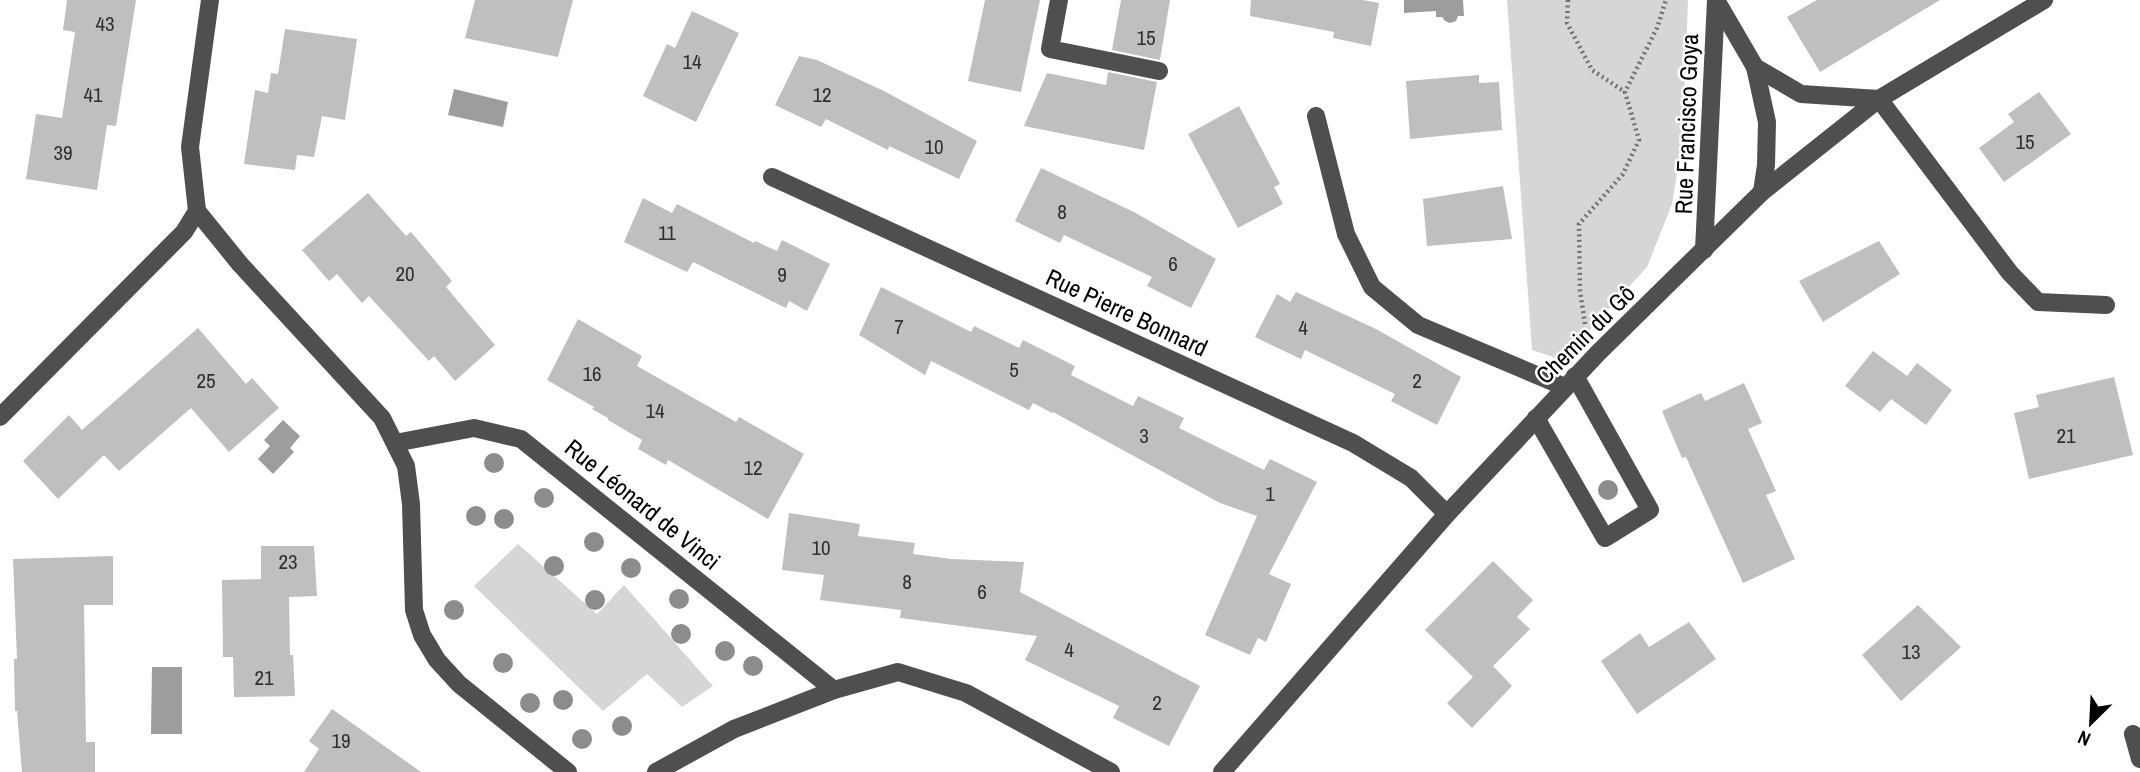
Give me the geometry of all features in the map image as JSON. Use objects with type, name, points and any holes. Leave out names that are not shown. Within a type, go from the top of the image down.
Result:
[{"type":"street","points":[[209,0],[191,147],[197,211],[240,264],[382,418],[406,466],[411,504],[414,610],[422,635],[437,660],[459,684],[568,772]]},
{"type":"street","points":[[1059,0],[1050,49],[1159,71]]},
{"type":"street","name":"Rue Francisco Goya","points":[[1716,0],[1755,68]]},
{"type":"street","name":"Rue Francisco Goya","points":[[1704,250],[1716,0]]},
{"type":"street","name":"Chemin du Gô","points":[[1222,772],[1447,514],[1536,418],[1598,353],[1762,192],[1879,99],[2044,0]]},
{"type":"street","points":[[1755,68],[1801,94],[1879,99],[2010,273],[2038,302],[2106,305]]},
{"type":"street","points":[[1755,68],[1767,122],[1762,192]]},
{"type":"street","points":[[1316,116],[1346,234],[1372,286],[1418,325],[1570,382],[1650,510],[1605,538],[1536,418]]},
{"type":"street","name":"Rue Pierre Bonnard","points":[[772,177],[1353,443],[1411,478],[1447,514]]},
{"type":"street","points":[[0,417],[184,232],[197,211]]},
{"type":"street","name":"Rue Léonard de Vinci","points":[[395,443],[474,428],[521,439],[834,690]]},
{"type":"street","points":[[656,772],[734,729],[834,690],[898,671],[966,693],[1111,772]]},
{"type":"street","points":[[2133,734],[2140,759]]},
{"type":"path","points":[[1568,0],[1567,23],[1592,70],[1625,92],[1639,140],[1623,174],[1579,224],[1580,291],[1587,333],[1598,353]]},
{"type":"path","points":[[1625,92],[1657,28],[1666,0]]},
{"type":"shaded area","points":[[1404,0],[1463,0],[1464,16],[1458,16],[1456,21],[1450,23],[1442,17],[1436,17],[1436,11],[1404,13]]},
{"type":"shaded area","points":[[1507,0],[1688,0],[1683,136],[1672,204],[1647,267],[1587,333],[1559,359],[1532,350]]},
{"type":"shaded area","points":[[454,89],[508,102],[503,127],[448,115]]},
{"type":"shaded area","points":[[283,420],[300,436],[290,448],[294,452],[273,474],[258,459],[270,446],[264,440]]},
{"type":"shaded area","points":[[518,544],[597,614],[624,585],[713,686],[682,707],[647,674],[603,711],[474,586]]},
{"type":"shaded area","points":[[152,667],[182,667],[182,734],[151,734]]},
{"type":"building","points":[[67,0],[136,0],[116,126],[107,125],[97,190],[26,179],[36,114],[62,118],[75,32],[63,30]]},
{"type":"building","points":[[475,0],[573,0],[558,57],[465,38]]},
{"type":"building","points":[[985,0],[1040,0],[1021,92],[968,81]]},
{"type":"building","points":[[1121,0],[1170,0],[1160,60],[1112,50]]},
{"type":"building","points":[[1251,0],[1363,0],[1379,3],[1371,46],[1333,38],[1334,32],[1250,16]]},
{"type":"building","points":[[1817,0],[1940,0],[1820,72],[1787,17]]},
{"type":"building","points":[[692,11],[739,33],[696,122],[643,96],[667,44],[675,48]]},
{"type":"building","points":[[285,29],[357,39],[345,120],[322,116],[314,157],[297,155],[295,170],[244,164],[255,90],[268,93],[271,73],[278,74]]},
{"type":"building","points":[[799,56],[817,60],[884,91],[977,141],[959,179],[889,146],[888,150],[826,119],[821,127],[775,105]]},
{"type":"building","points":[[1108,72],[1157,82],[1144,150],[1024,126],[1047,73],[1106,85]]},
{"type":"building","points":[[1479,75],[1479,83],[1499,82],[1502,130],[1410,139],[1406,81]]},
{"type":"building","points":[[2039,92],[2071,134],[2004,182],[1979,148],[2014,122],[2008,114]]},
{"type":"building","points":[[1239,106],[1280,184],[1274,187],[1283,204],[1238,228],[1188,134]]},
{"type":"building","points":[[1041,168],[1134,212],[1216,259],[1191,308],[1147,286],[1152,277],[1064,235],[1060,243],[1015,221]]},
{"type":"building","points":[[1503,186],[1512,239],[1427,246],[1423,199]]},
{"type":"building","points":[[368,193],[406,236],[411,232],[452,281],[446,287],[495,345],[455,381],[434,356],[429,361],[369,296],[362,303],[337,274],[329,281],[302,250]]},
{"type":"building","points":[[643,198],[672,213],[677,204],[754,243],[755,241],[777,251],[782,240],[830,264],[807,311],[789,301],[786,308],[693,262],[687,272],[624,242]]},
{"type":"building","points":[[1879,241],[1900,274],[1823,322],[1799,281]]},
{"type":"building","points":[[881,287],[971,332],[974,326],[1019,348],[1023,340],[1075,366],[1071,375],[1133,406],[1138,396],[1184,418],[1179,428],[1264,470],[1270,459],[1317,482],[1269,574],[1291,584],[1266,642],[1258,638],[1250,655],[1205,635],[1257,516],[1220,503],[1053,412],[1033,403],[1029,410],[931,361],[925,375],[859,335]]},
{"type":"building","points":[[1296,292],[1376,329],[1461,377],[1437,425],[1391,401],[1395,394],[1305,350],[1301,359],[1255,337],[1277,294],[1290,302]]},
{"type":"building","points":[[578,319],[642,356],[637,366],[736,422],[739,417],[804,454],[768,519],[668,460],[666,465],[638,449],[642,440],[592,409],[594,407],[547,380]]},
{"type":"building","points":[[198,328],[246,384],[252,378],[279,408],[229,452],[191,408],[119,471],[104,455],[58,499],[23,461],[69,415],[82,430]]},
{"type":"building","points":[[1873,351],[1907,376],[1917,363],[1952,390],[1926,425],[1891,399],[1880,412],[1845,386]]},
{"type":"building","points":[[2114,377],[2133,455],[2029,479],[2014,413],[2039,407],[2036,395]]},
{"type":"building","points":[[1744,383],[1762,423],[1748,429],[1776,491],[1766,495],[1795,559],[1743,583],[1686,457],[1682,458],[1662,411],[1701,393],[1705,401]]},
{"type":"building","points":[[789,513],[860,524],[858,536],[915,543],[913,554],[951,559],[1024,562],[1020,592],[1200,686],[1169,746],[1113,718],[1119,706],[1025,660],[1037,636],[900,618],[901,610],[820,600],[824,575],[782,570]]},
{"type":"building","points":[[261,546],[314,546],[317,596],[289,597],[290,655],[293,655],[295,696],[234,697],[233,657],[223,657],[222,580],[261,579]]},
{"type":"building","points":[[113,556],[113,605],[84,605],[86,742],[95,742],[95,772],[22,772],[15,711],[14,659],[17,659],[13,559]]},
{"type":"building","points":[[1493,561],[1533,600],[1517,617],[1530,629],[1493,666],[1512,686],[1472,728],[1447,703],[1473,677],[1425,630]]},
{"type":"building","points":[[1918,605],[1961,647],[1901,701],[1862,655]]},
{"type":"building","points":[[1689,622],[1716,659],[1637,714],[1601,661],[1640,633],[1649,647]]},
{"type":"building","points":[[332,709],[421,772],[304,772],[319,749],[309,741]]}]
